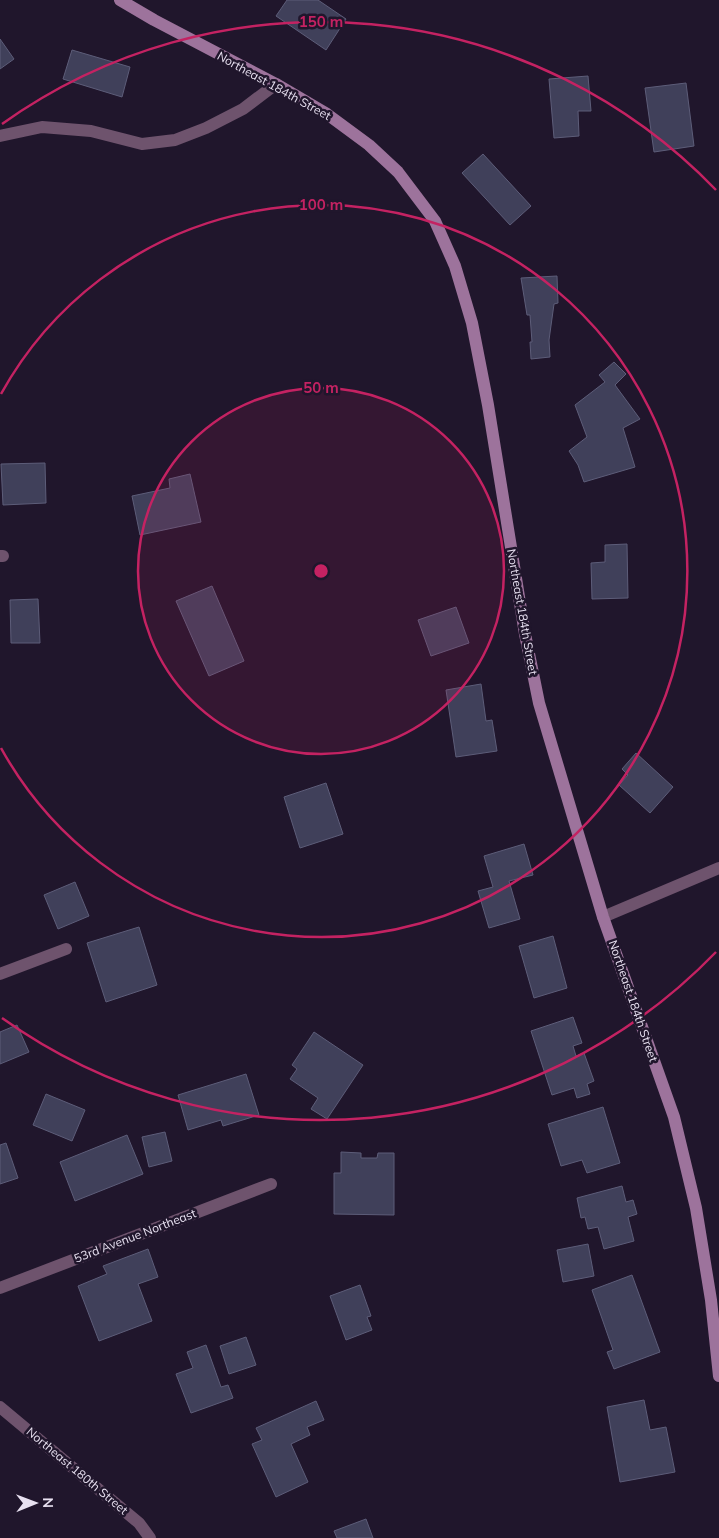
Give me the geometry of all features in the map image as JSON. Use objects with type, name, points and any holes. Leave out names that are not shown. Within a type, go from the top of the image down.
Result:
[{"type":"street","name":"Northeast 184th Street","points":[[120,0],[276,84],[327,114],[369,145],[398,172],[435,221],[455,266],[478,350],[525,634],[540,703],[603,917],[674,1117],[696,1208],[711,1300],[719,1376]]},
{"type":"street","points":[[0,136],[42,127],[91,131],[142,144],[175,140],[206,128],[243,109],[276,84]]},
{"type":"street","points":[[603,917],[719,868]]},
{"type":"street","points":[[0,974],[66,949]]},
{"type":"street","name":"53rd Avenue Northeast","points":[[0,1288],[271,1184]]},
{"type":"street","name":"Northeast 180th Street","points":[[0,1407],[139,1523],[150,1538]]},
{"type":"building","points":[[287,0],[318,0],[346,19],[326,50],[276,16]]},
{"type":"building","points":[[0,39],[14,59],[0,69]]},
{"type":"building","points":[[72,50],[130,67],[122,97],[63,79]]},
{"type":"building","points":[[588,76],[591,111],[578,111],[579,136],[554,138],[549,79]]},
{"type":"building","points":[[686,83],[694,146],[654,152],[645,88]]},
{"type":"building","points":[[483,154],[531,206],[510,225],[462,173]]},
{"type":"building","points":[[557,276],[558,303],[554,304],[549,340],[550,357],[531,359],[530,315],[527,315],[521,278]]},
{"type":"building","points":[[614,362],[626,374],[615,385],[640,419],[623,428],[635,467],[584,482],[578,465],[569,451],[587,437],[575,405],[605,382],[599,375]]},
{"type":"building","points":[[45,463],[46,503],[3,505],[1,464]]},
{"type":"building","points":[[190,474],[201,522],[140,535],[132,496],[170,488],[169,479]]},
{"type":"building","points":[[627,544],[628,598],[592,599],[591,563],[605,562],[605,545]]},
{"type":"building","points":[[212,586],[244,661],[209,676],[176,601]]},
{"type":"building","points":[[38,599],[40,643],[11,643],[10,600]]},
{"type":"building","points":[[456,607],[469,643],[431,656],[418,620]]},
{"type":"building","points":[[481,684],[486,721],[492,720],[497,751],[456,757],[446,690]]},
{"type":"building","points":[[636,753],[673,787],[650,813],[619,785],[628,775],[622,769]]},
{"type":"building","points":[[326,783],[343,834],[300,848],[284,797]]},
{"type":"building","points":[[524,844],[533,875],[509,881],[520,919],[489,928],[478,891],[493,887],[484,856]]},
{"type":"building","points":[[75,882],[89,916],[58,929],[44,895]]},
{"type":"building","points":[[139,927],[157,985],[106,1002],[87,943]]},
{"type":"building","points":[[553,936],[567,988],[534,998],[519,946]]},
{"type":"building","points":[[573,1017],[582,1043],[573,1046],[576,1056],[584,1053],[594,1081],[587,1084],[590,1094],[577,1098],[574,1088],[552,1095],[531,1031]]},
{"type":"building","points":[[17,1025],[29,1052],[0,1064],[0,1032]]},
{"type":"building","points":[[314,1032],[363,1065],[327,1119],[311,1109],[318,1098],[290,1079],[297,1069],[292,1065]]},
{"type":"building","points":[[246,1074],[259,1115],[223,1126],[221,1120],[188,1130],[178,1095]]},
{"type":"building","points":[[46,1094],[85,1110],[72,1141],[33,1125]]},
{"type":"building","points":[[603,1107],[620,1163],[587,1173],[582,1160],[561,1166],[548,1124]]},
{"type":"building","points":[[165,1132],[172,1161],[149,1167],[142,1137]]},
{"type":"building","points":[[127,1135],[143,1174],[75,1201],[60,1162]]},
{"type":"building","points":[[6,1143],[18,1178],[0,1184],[0,1145]]},
{"type":"building","points":[[341,1152],[361,1153],[361,1158],[377,1158],[378,1153],[394,1153],[394,1215],[334,1214],[334,1173],[341,1173]]},
{"type":"building","points":[[622,1186],[626,1202],[633,1200],[637,1214],[628,1217],[634,1241],[604,1249],[598,1227],[588,1229],[585,1217],[581,1218],[577,1198]]},
{"type":"building","points":[[588,1244],[594,1276],[563,1282],[557,1250]]},
{"type":"building","points":[[148,1249],[158,1277],[138,1284],[152,1321],[99,1341],[78,1286],[107,1274],[103,1266]]},
{"type":"building","points":[[632,1275],[660,1352],[614,1369],[607,1352],[613,1350],[592,1290]]},
{"type":"building","points":[[360,1285],[371,1316],[367,1317],[372,1330],[346,1340],[330,1296]]},
{"type":"building","points":[[246,1337],[256,1365],[229,1374],[220,1346]]},
{"type":"building","points":[[206,1345],[221,1387],[228,1385],[233,1398],[191,1413],[176,1374],[193,1368],[187,1352]]},
{"type":"building","points":[[644,1400],[650,1430],[666,1427],[675,1472],[620,1482],[607,1407]]},
{"type":"building","points":[[316,1401],[324,1420],[307,1427],[310,1435],[291,1444],[308,1482],[276,1497],[252,1444],[262,1440],[256,1428]]},
{"type":"building","points":[[366,1519],[373,1538],[337,1538],[334,1531]]}]
